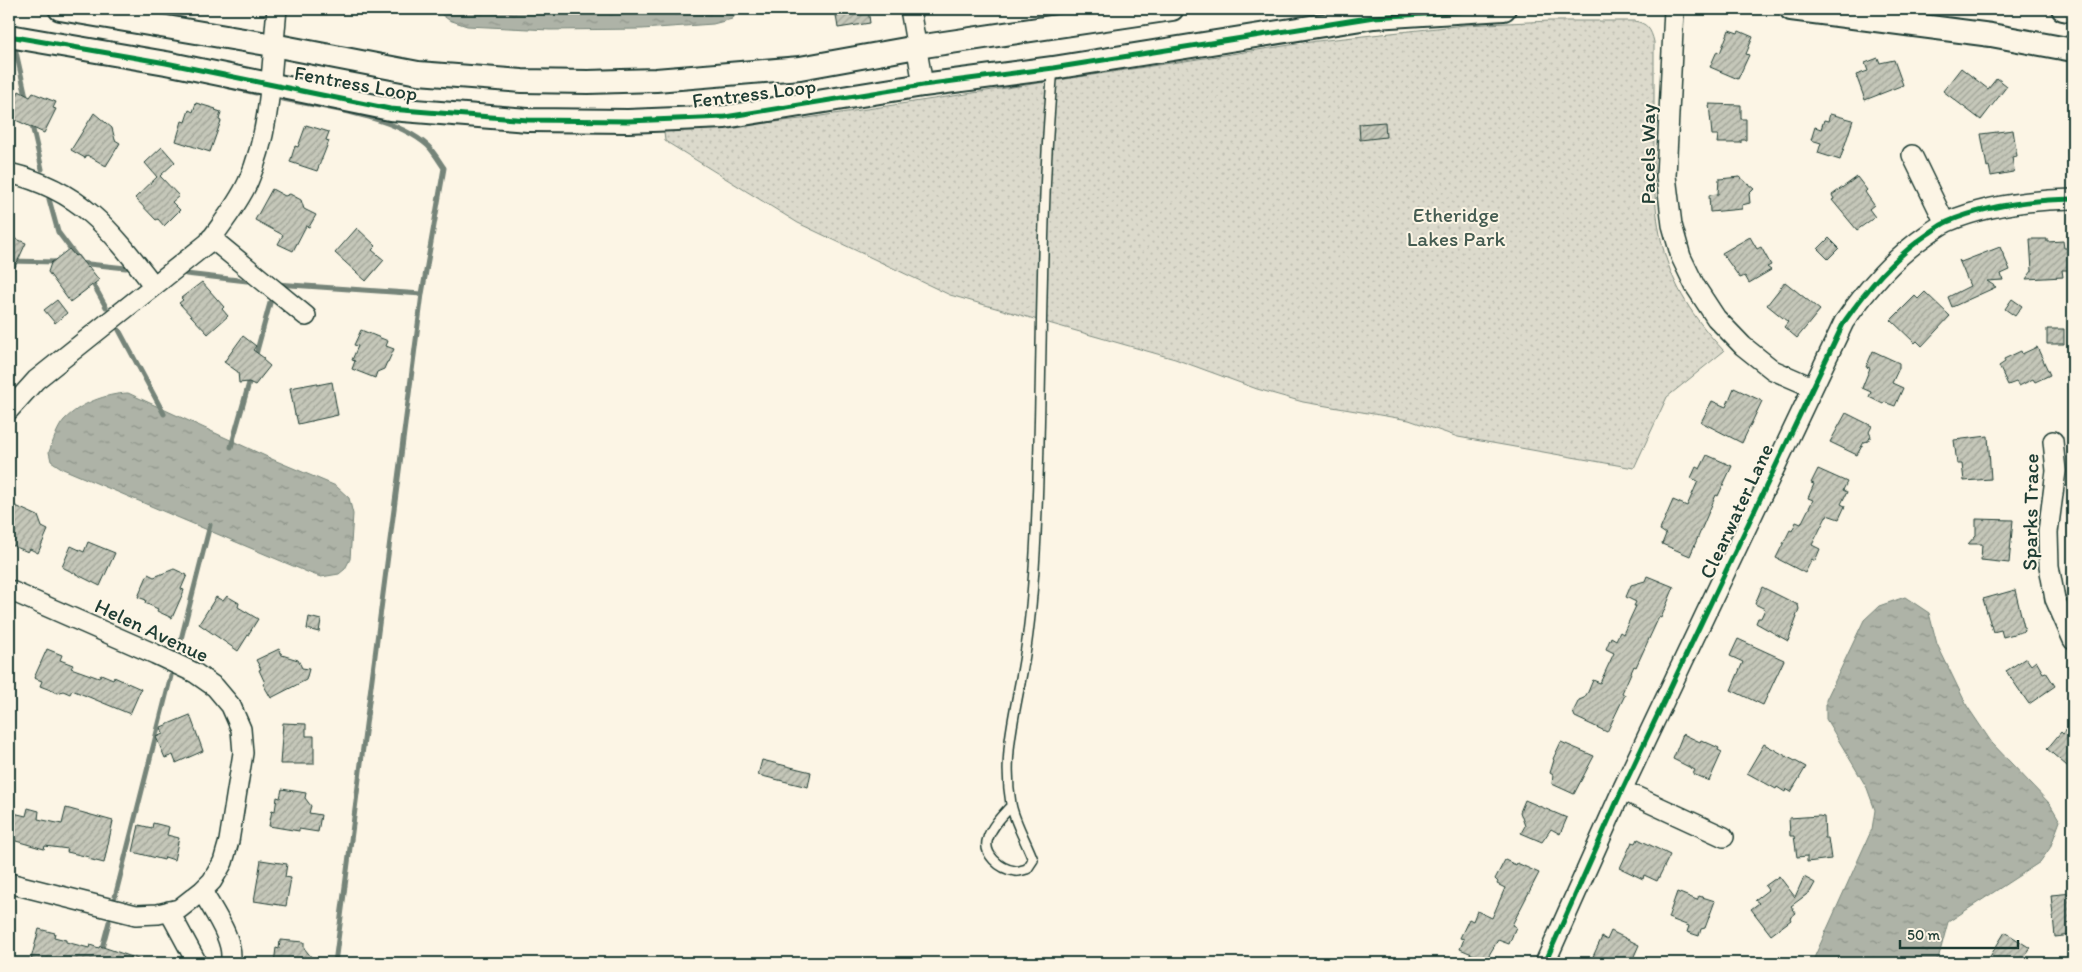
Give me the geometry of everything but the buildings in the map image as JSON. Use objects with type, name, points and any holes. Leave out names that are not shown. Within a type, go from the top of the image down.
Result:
[{"type":"street","name":"Fentress Loop","points":[[60,9],[273,45],[418,73],[522,81],[588,82],[656,80],[800,68],[918,47],[1172,9]]},
{"type":"street","points":[[9,410],[36,380],[212,238],[231,213],[248,182],[260,148],[267,113],[277,9]]},
{"type":"street","points":[[910,9],[923,85]]},
{"type":"street","name":"Fentress Loop","points":[[9,36],[166,63],[390,109],[528,120],[628,121],[725,117],[923,85],[1053,68],[1374,17],[1504,9]]},
{"type":"street","name":"Pacels Way","points":[[1674,9],[1666,176],[1672,225],[1681,257],[1695,286],[1716,318],[1742,346],[1773,370],[1812,388]]},
{"type":"street","points":[[1791,9],[1992,35],[2073,50]]},
{"type":"street","points":[[2063,9],[2073,11]]},
{"type":"street","points":[[1912,156],[1945,223]]},
{"type":"street","points":[[9,173],[34,179],[68,195],[97,217],[154,286]]},
{"type":"street","name":"Clearwater Lane","points":[[1544,963],[1622,790],[1844,322],[1865,292],[1887,267],[1915,243],[1945,223],[1990,208],[2035,200],[2073,199]]},
{"type":"street","points":[[212,238],[306,316]]},
{"type":"street","name":"Sparks Trace","points":[[2053,441],[2056,471],[2048,532],[2049,566],[2055,598],[2073,640]]},
{"type":"street","name":"Helen Avenue","points":[[9,590],[195,673],[215,687],[231,706],[241,729],[243,753],[229,841],[223,862],[212,881],[179,909],[158,914],[136,915],[9,883]]},
{"type":"street","points":[[1622,790],[1724,837]]},
{"type":"street","points":[[202,891],[230,943],[232,957],[230,963]]},
{"type":"street","points":[[169,911],[197,963]]},
{"type":"lane","points":[[1011,806],[996,822],[987,839],[986,848],[990,856],[999,864],[1015,871],[1027,869],[1032,860],[1011,806],[1008,760],[1012,718],[1030,626],[1036,534],[1042,258],[1047,138],[1053,68]]},
{"type":"green space","name":"Etheridge Lakes Park","points":[[1550,21],[1634,21],[1642,23],[1650,30],[1654,42],[1655,199],[1664,252],[1673,277],[1686,301],[1702,326],[1724,351],[1667,397],[1634,468],[1458,437],[1409,420],[1303,402],[1257,389],[1175,359],[950,295],[798,223],[665,141],[664,131],[731,127],[801,119],[1317,41],[1465,25]]},
{"type":"water","points":[[434,9],[741,9],[732,19],[713,24],[642,29],[550,30],[467,26],[449,20]]},
{"type":"water","points":[[128,393],[274,460],[336,486],[349,498],[353,514],[350,559],[345,569],[339,574],[321,577],[312,574],[63,469],[51,461],[49,452],[55,435],[64,420],[94,400]]},
{"type":"water","points":[[1905,597],[1929,613],[1937,644],[1967,706],[1992,743],[2050,804],[2060,821],[2050,848],[2040,862],[1948,922],[1937,963],[1806,963],[1814,958],[1872,829],[1875,810],[1867,788],[1826,719],[1826,700],[1864,620],[1879,606]]},
{"type":"waterway","points":[[14,43],[27,101]]},
{"type":"waterway","points":[[226,86],[256,93]]},
{"type":"waterway","points":[[282,99],[338,109],[397,127],[428,146],[444,168],[422,294],[335,963]]},
{"type":"waterway","points":[[31,121],[42,169]]},
{"type":"waterway","points":[[49,199],[58,232],[79,260]]},
{"type":"waterway","points":[[9,261],[58,262]]},
{"type":"waterway","points":[[79,263],[126,268]]},
{"type":"waterway","points":[[186,274],[247,281]]},
{"type":"waterway","points":[[91,280],[106,307]]},
{"type":"waterway","points":[[276,284],[422,294]]},
{"type":"waterway","points":[[255,358],[270,303]]},
{"type":"waterway","points":[[119,330],[164,414]]},
{"type":"waterway","points":[[231,447],[251,376]]},
{"type":"waterway","points":[[178,651],[210,525]]},
{"type":"waterway","points":[[115,897],[171,676]]},
{"type":"waterway","points":[[98,963],[109,922]]},
{"type":"cycle path","points":[[9,36],[166,63],[390,109],[528,120],[628,121],[725,117],[923,85],[1053,68],[1374,17],[1504,9]]},
{"type":"cycle path","points":[[1545,963],[1622,790],[1844,322],[1862,297],[1892,263],[1915,243],[1944,223],[1978,211],[2009,204],[2073,199]]}]
